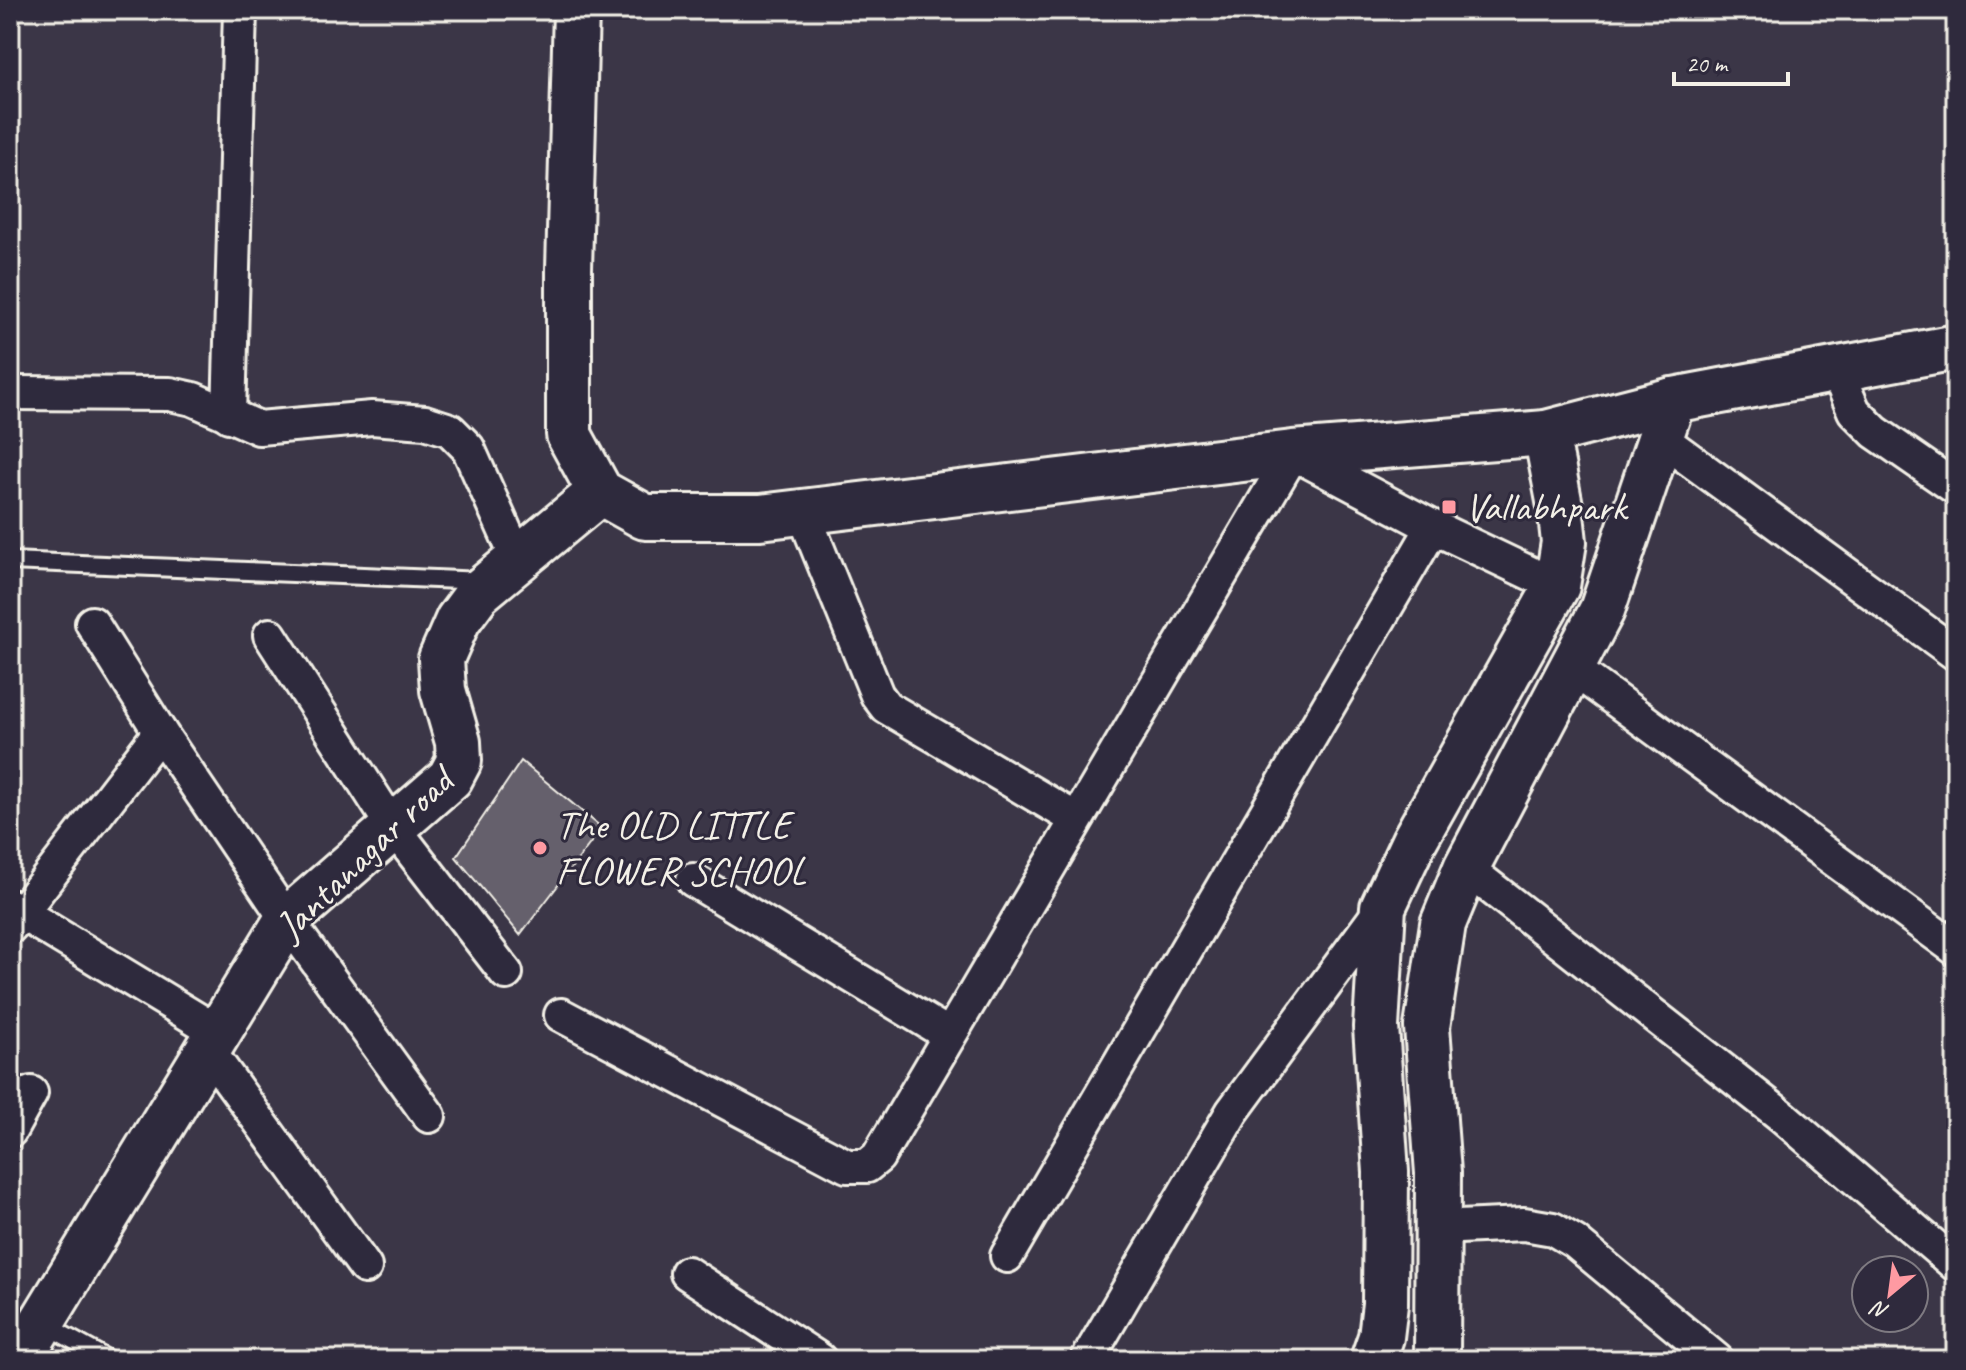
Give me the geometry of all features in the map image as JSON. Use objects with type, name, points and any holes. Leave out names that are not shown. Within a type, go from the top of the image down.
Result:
[{"type":"street","points":[[229,416],[240,10]]},
{"type":"street","points":[[576,10],[569,269],[569,435],[600,492],[645,517],[760,517],[1293,453],[1546,433],[1666,419],[1836,369],[1956,347]]},
{"type":"street","points":[[1836,369],[1854,411],[1875,432],[1956,488]]},
{"type":"street","points":[[10,393],[170,394],[193,399],[259,428],[372,418],[425,422],[450,430],[468,448],[505,570]]},
{"type":"street","points":[[1666,419],[1956,654]]},
{"type":"street","points":[[1437,1360],[1438,1173],[1427,1027],[1443,924],[1466,868],[1602,610],[1666,419]]},
{"type":"street","points":[[1087,1360],[1232,1112],[1383,907],[1414,841],[1557,586],[1564,542],[1546,433]]},
{"type":"street","points":[[1293,453],[1433,527],[1557,586]]},
{"type":"street","points":[[561,1015],[847,1166],[867,1166],[878,1157],[1293,453]]},
{"type":"street","name":"Jantanagar road","points":[[19,1360],[287,920],[450,778],[459,761],[458,742],[443,690],[441,659],[458,620],[478,593],[600,492]]},
{"type":"street","points":[[803,512],[877,695],[886,707],[905,721],[1076,819]]},
{"type":"street","points":[[1007,1256],[1433,527]]},
{"type":"street","points":[[92,623],[160,732],[287,920],[429,1116]]},
{"type":"street","points":[[270,635],[393,827],[506,973]]},
{"type":"street","points":[[1572,668],[1956,949]]},
{"type":"street","points":[[160,732],[14,915],[213,1041],[365,1267]]},
{"type":"street","points":[[1466,868],[1782,1116],[1956,1265]]},
{"type":"street","points":[[693,880],[949,1035]]},
{"type":"street","points":[[1383,907],[1376,1027],[1386,1172],[1385,1304],[1377,1349],[1430,1360]]},
{"type":"street","points":[[1380,1083],[1432,1087]]},
{"type":"street","points":[[10,1131],[31,1093]]},
{"type":"street","points":[[1437,1228],[1524,1224],[1553,1229],[1575,1242],[1717,1360]]},
{"type":"street","points":[[687,1273],[820,1360]]},
{"type":"lane","points":[[10,561],[505,570]]},
{"type":"lane","points":[[42,1323],[109,1360]]},
{"type":"building","points":[[521,761],[602,828],[520,935],[456,857]]},
{"type":"place","name":"Vallabhpark","points":[[1449,507]]},
{"type":"place","name":"The OLD LITTLE FLOWER SCHOOL","points":[[540,848]]}]
